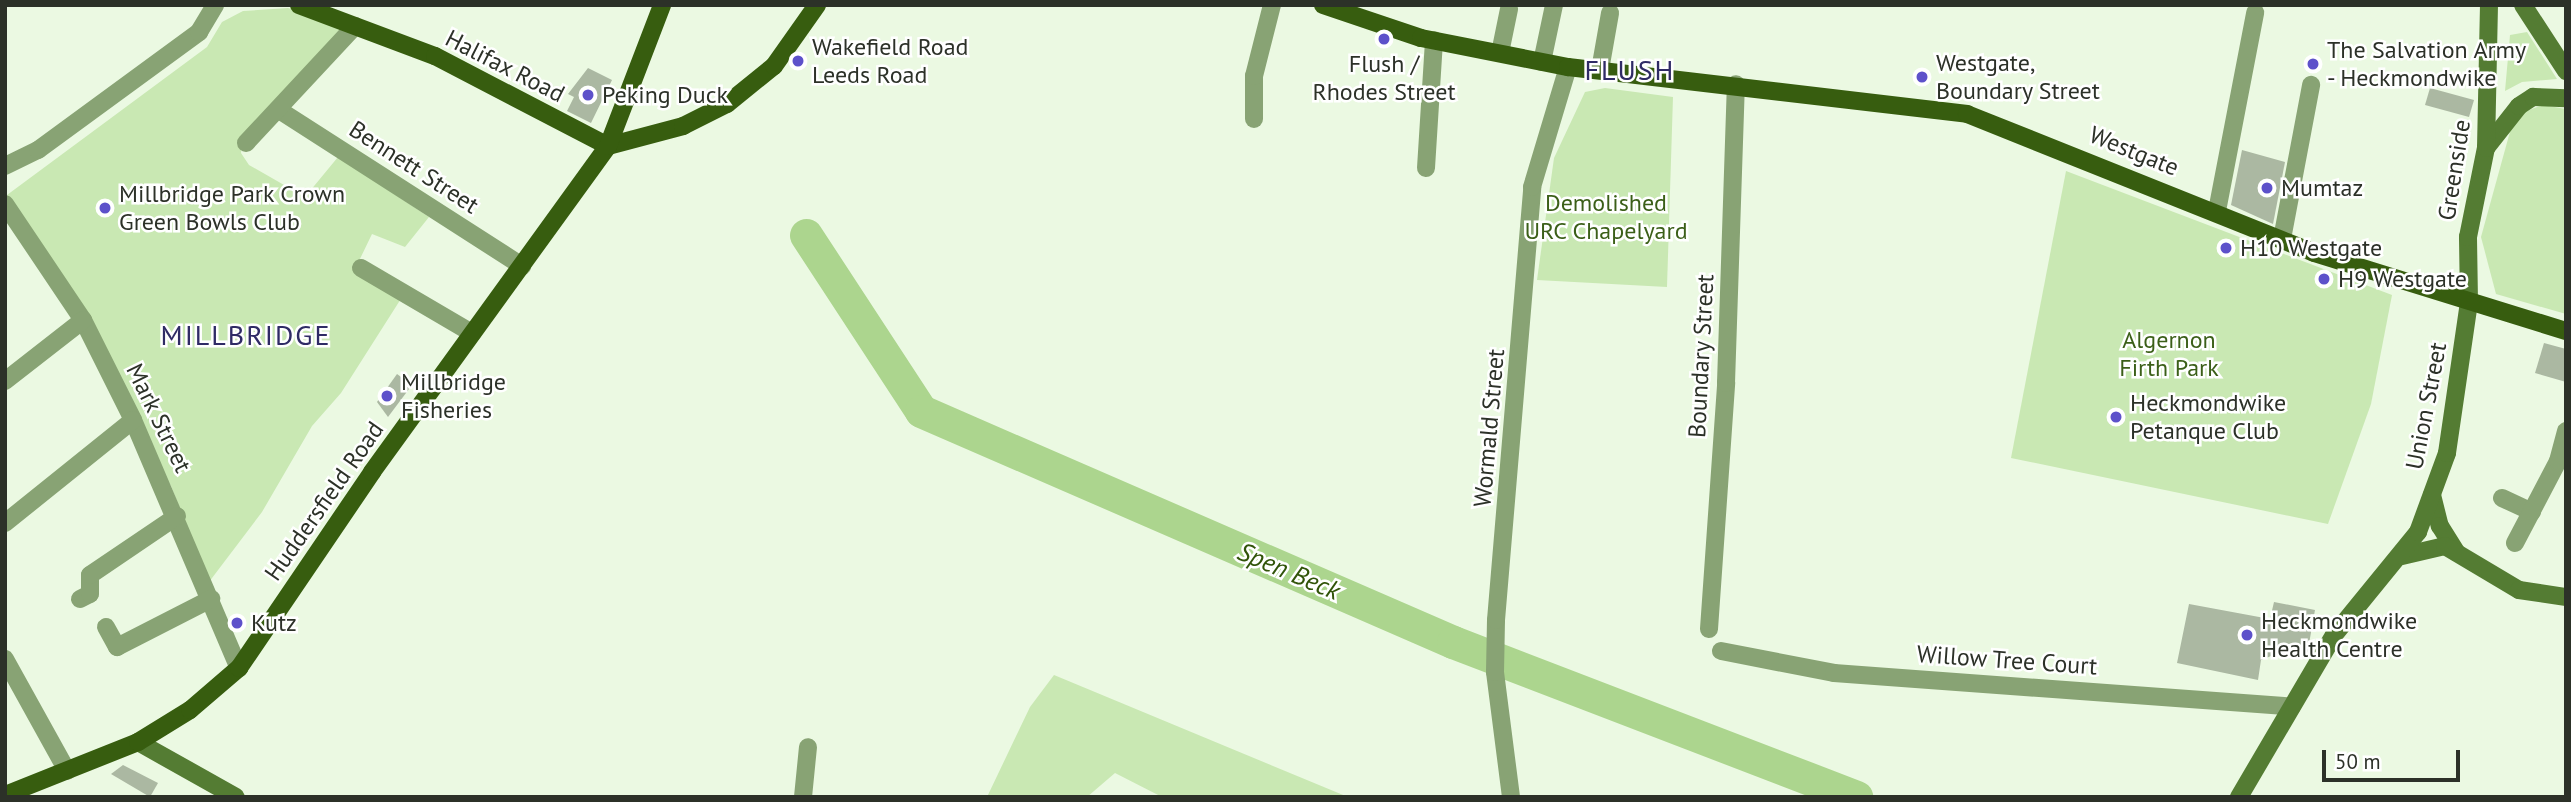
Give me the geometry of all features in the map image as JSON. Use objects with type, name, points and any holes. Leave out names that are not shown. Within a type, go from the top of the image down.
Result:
[{"type":"main road","name":"Halifax Road","points":[[299,5],[435,56],[608,146]]},
{"type":"main road","name":"Huddersfield Road","points":[[5,795],[138,742],[190,710],[239,668],[472,333],[608,146],[662,5]]},
{"type":"main road","points":[[608,146],[682,126],[727,104],[774,66],[817,5]]},
{"type":"main road","name":"Westgate","points":[[1323,5],[1434,40],[1568,67],[1736,84],[1967,114],[2282,239],[2469,302],[2566,331]]},
{"type":"street","points":[[5,166],[38,150],[199,32],[215,5]]},
{"type":"street","points":[[1254,119],[1254,76],[1272,5]]},
{"type":"street","points":[[1542,62],[1554,5]]},
{"type":"street","name":"Greenside","points":[[2469,302],[2468,237],[2486,148],[2490,5]]},
{"type":"street","points":[[2523,5],[2566,71]]},
{"type":"street","points":[[1500,53],[1508,9]]},
{"type":"street","points":[[1600,70],[1610,13]]},
{"type":"street","points":[[2217,211],[2255,13]]},
{"type":"street","points":[[246,143],[355,26]]},
{"type":"street","points":[[1426,168],[1434,40]]},
{"type":"street","name":"Wormald Street","points":[[1511,797],[1495,671],[1496,620],[1532,187],[1568,67]]},
{"type":"street","name":"Boundary Street","points":[[1709,629],[1726,383],[1736,84]]},
{"type":"street","points":[[2282,239],[2311,85]]},
{"type":"street","points":[[2486,148],[2519,106],[2533,97],[2566,97]]},
{"type":"street","name":"Bennett Street","points":[[279,110],[522,266]]},
{"type":"street","name":"Mark Street","points":[[5,204],[83,320],[177,516],[239,668]]},
{"type":"street","points":[[361,268],[472,333]]},
{"type":"street","name":"Union Street","points":[[2239,797],[2350,613],[2401,557],[2418,532],[2432,495],[2460,388],[2469,302]]},
{"type":"street","points":[[5,381],[83,320]]},
{"type":"street","points":[[5,523],[133,420]]},
{"type":"street","points":[[2515,543],[2532,512],[2566,431]]},
{"type":"street","points":[[2432,495],[2440,526],[2457,553]]},
{"type":"street","points":[[2502,498],[2532,512]]},
{"type":"street","points":[[80,600],[90,594],[90,575],[177,516]]},
{"type":"street","points":[[2401,557],[2445,546],[2519,590],[2566,597]]},
{"type":"street","points":[[106,627],[117,647],[211,599]]},
{"type":"street","name":"Willow Tree Court","points":[[1721,651],[1834,673],[2291,707]]},
{"type":"street","points":[[5,659],[67,771]]},
{"type":"street","points":[[138,742],[236,797]]},
{"type":"street","points":[[803,797],[808,747]]},
{"type":"green space","points":[[288,8],[346,26],[243,138],[241,153],[249,165],[305,197],[338,157],[429,217],[405,247],[372,234],[358,263],[404,294],[341,393],[312,426],[262,512],[209,582],[171,486],[7,195],[207,47],[222,22],[243,11]]},
{"type":"green space","points":[[2527,32],[2557,79],[2522,82],[2505,91],[2510,35]]},
{"type":"green space","name":"Demolished URC Chapelyard","points":[[1605,88],[1673,97],[1667,287],[1537,280],[1554,158],[1585,92]]},
{"type":"green space","points":[[2543,105],[2566,109],[2566,314],[2496,294],[2481,237],[2511,128],[2526,111]]},
{"type":"green space","name":"Algernon Firth Park","points":[[2066,171],[2392,295],[2371,404],[2328,524],[2011,458]]},
{"type":"green space","points":[[1054,675],[1348,797],[1162,797],[1115,773],[1087,797],[987,797],[1030,707]]},
{"type":"building","name":"Peking Duck","points":[[588,68],[612,80],[591,123],[567,111],[574,97],[568,94]]},
{"type":"building","points":[[2430,88],[2474,100],[2469,117],[2425,105]]},
{"type":"building","points":[[2242,150],[2285,162],[2273,224],[2231,205]]},
{"type":"building","points":[[2544,343],[2566,349],[2566,382],[2535,373]]},
{"type":"building","name":"Millbridge Fisheries","points":[[397,374],[412,385],[388,417],[377,402]]},
{"type":"building","name":"Heckmondwike Health Centre","points":[[2274,602],[2315,610],[2307,655],[2284,651],[2261,660],[2258,680],[2177,663],[2189,604],[2270,619]]},
{"type":"building","points":[[123,765],[158,783],[150,797],[111,774]]},
{"type":"waterway","name":"Spen Beck","points":[[806,235],[921,411],[1453,642],[1856,797]]},
{"type":"place","name":"Flush / Rhodes Street","points":[[1384,39]]},
{"type":"place","name":"Wakefield Road Leeds Road","points":[[798,61]]},
{"type":"place","name":"The Salvation Army - Heckmondwike","points":[[2313,64]]},
{"type":"place","name":"Westgate, Boundary Street","points":[[1922,77]]},
{"type":"place","name":"Peking Duck","points":[[588,95]]},
{"type":"place","name":"Mumtaz","points":[[2267,188]]},
{"type":"place","name":"Millbridge Park Crown Green Bowls Club","points":[[105,208]]},
{"type":"place","name":"H10 Westgate","points":[[2226,248]]},
{"type":"place","name":"H9 Westgate","points":[[2324,279]]},
{"type":"place","name":"Millbridge Fisheries","points":[[387,396]]},
{"type":"place","name":"Heckmondwike Petanque Club","points":[[2116,417]]},
{"type":"place","name":"Kutz","points":[[237,623]]},
{"type":"place","name":"Heckmondwike Health Centre","points":[[2247,635]]},
{"type":"district","name":"FLUSH","points":[[1630,70]]},
{"type":"district","name":"MILLBRIDGE","points":[[246,335]]}]
